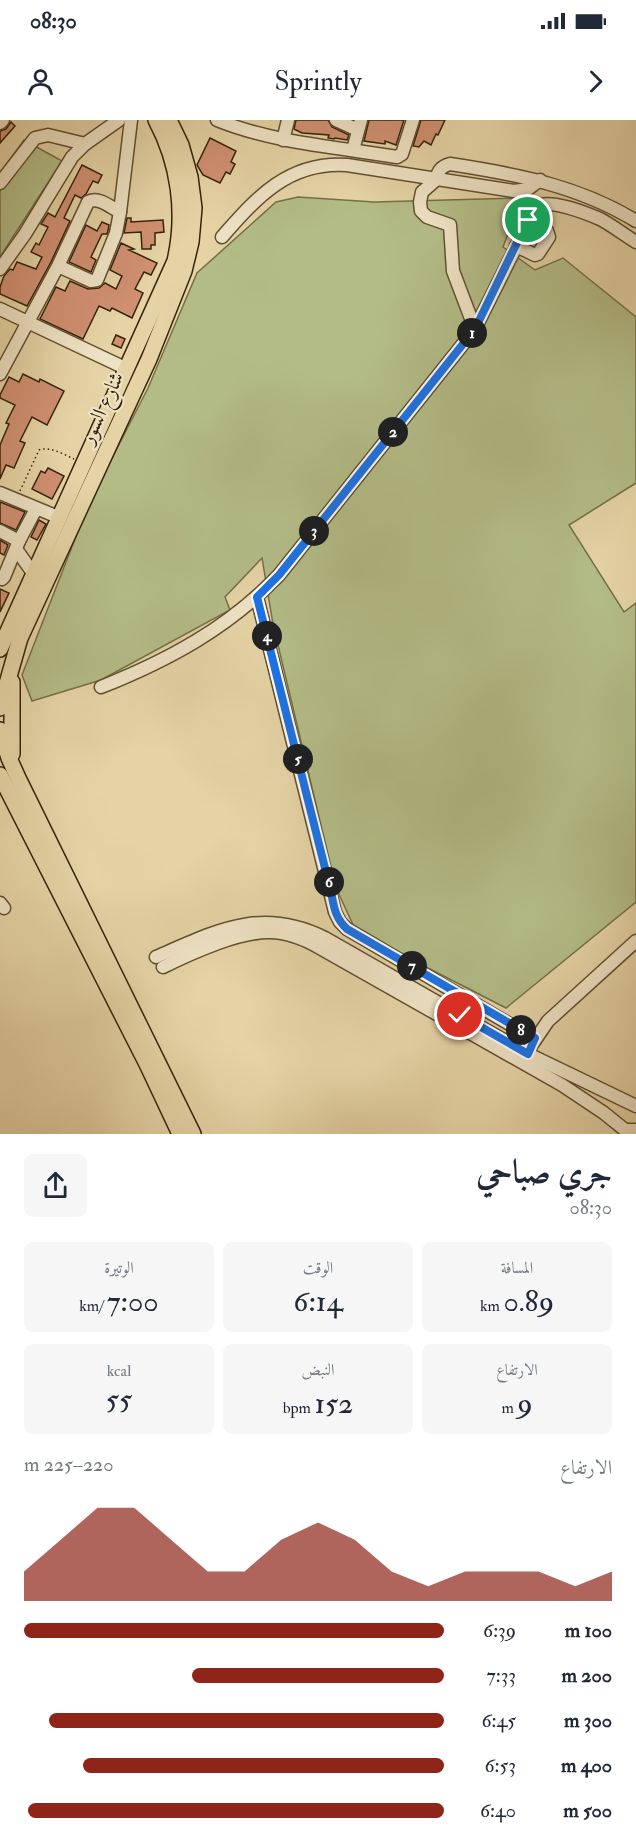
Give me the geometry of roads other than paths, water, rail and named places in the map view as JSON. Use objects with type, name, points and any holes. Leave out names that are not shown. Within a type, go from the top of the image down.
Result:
[{"type":"main road","name":"شارع السور","points":[[0,649],[175,261],[179,244],[181,210],[174,165],[165,137],[156,120]]},
{"type":"main road","name":"شارع السور","points":[[0,708],[22,632],[149,359],[186,263],[191,242],[194,208],[190,177],[181,145],[169,120]]},
{"type":"main road","points":[[12,666],[4,776],[193,1134]]},
{"type":"main road","points":[[0,730],[4,776],[180,1134]]},
{"type":"street","points":[[0,269],[25,234],[72,157],[85,144],[119,120]]},
{"type":"street","points":[[58,266],[91,281],[97,280],[116,233],[131,120]]},
{"type":"street","points":[[217,120],[283,140],[397,157],[401,156],[413,120]]},
{"type":"street","points":[[283,140],[288,120]]},
{"type":"street","points":[[336,120],[360,125],[353,150]]},
{"type":"street","points":[[0,183],[35,138],[48,135],[85,144]]},
{"type":"street","points":[[222,237],[262,194],[296,172],[315,167],[335,164],[514,191],[528,189],[540,180]]},
{"type":"street","points":[[475,329],[453,271],[450,225],[427,217],[421,211],[422,192],[436,179],[442,167],[450,164],[540,180],[593,198],[636,222]]},
{"type":"street","points":[[400,173],[422,192]]},
{"type":"street","points":[[0,374],[58,266],[88,202],[96,200],[120,212]]},
{"type":"street","points":[[101,687],[143,670],[222,625],[257,597],[279,575],[475,329],[528,220],[539,204],[568,208],[602,220],[636,242]]},
{"type":"street","points":[[516,246],[535,255],[549,237],[547,231],[528,220]]},
{"type":"street","points":[[0,309],[125,368]]},
{"type":"street","points":[[0,493],[58,518]]},
{"type":"street","points":[[0,578],[4,577],[36,509]]},
{"type":"street","points":[[0,531],[18,545],[33,573]]},
{"type":"street","points":[[257,597],[335,912],[340,922],[347,929],[535,1038]]},
{"type":"street","points":[[163,960],[241,935],[287,928],[320,948],[565,1079],[636,1106]]},
{"type":"street","points":[[525,1058],[535,1038],[548,1021],[636,941]]},
{"type":"street","points":[[565,1079],[625,1130],[636,1130]]}]
